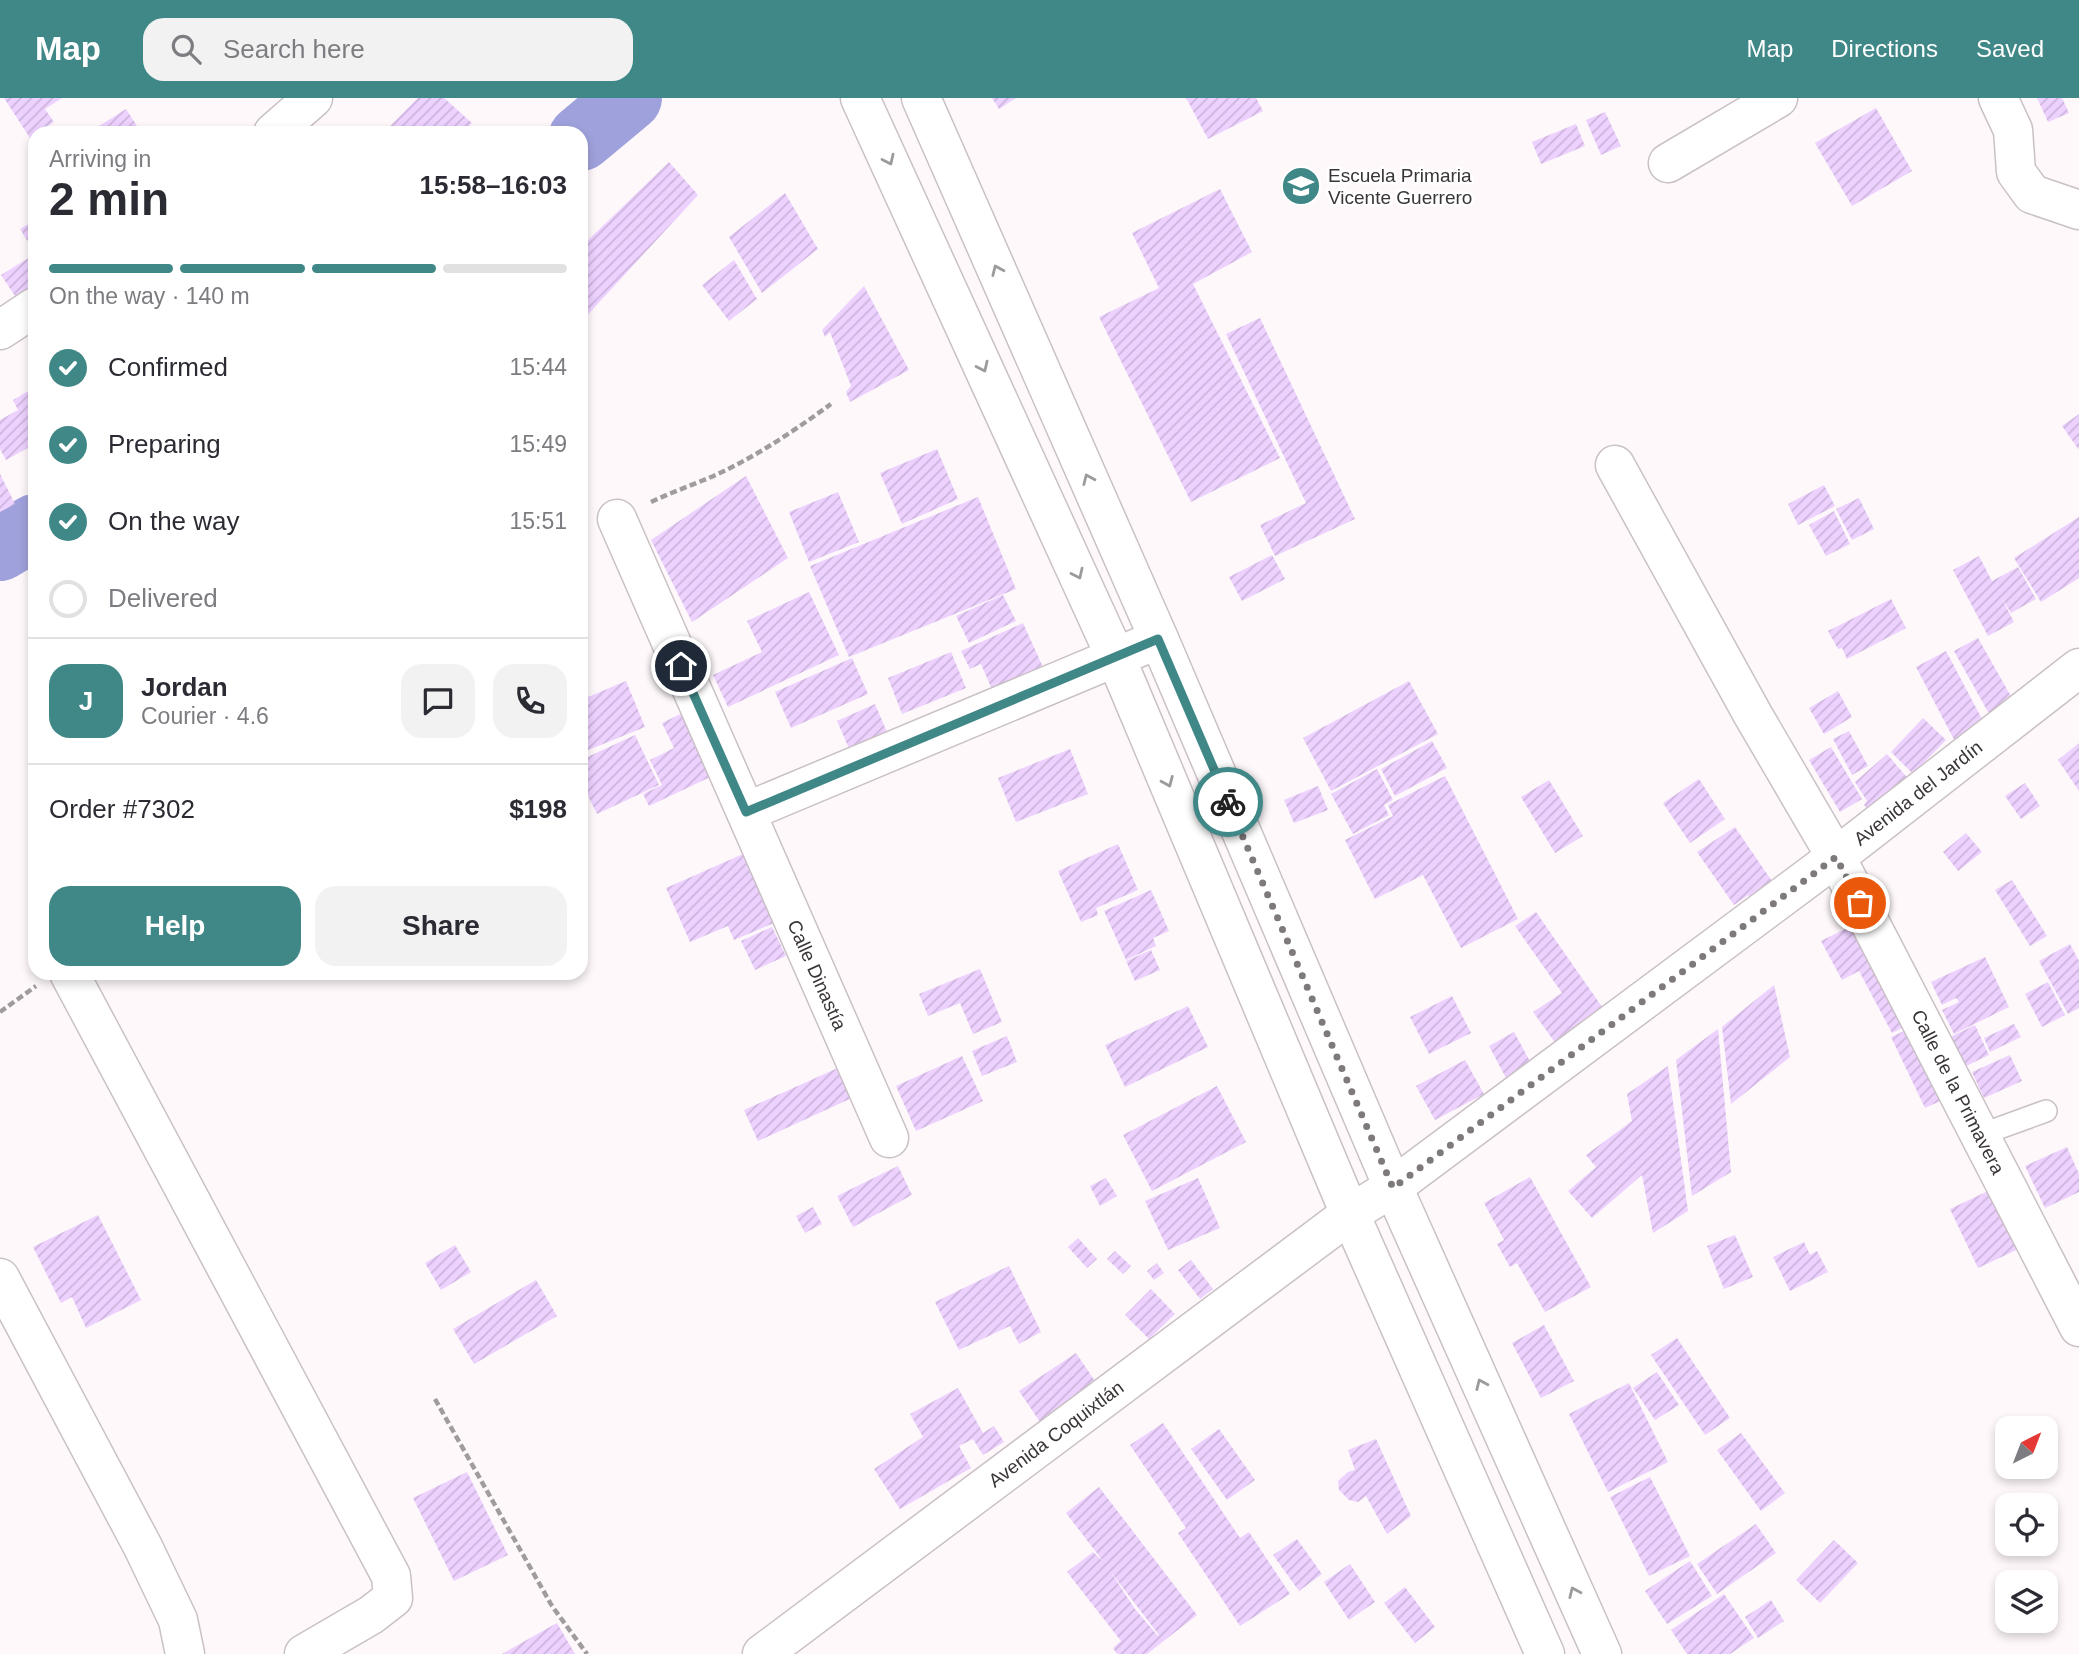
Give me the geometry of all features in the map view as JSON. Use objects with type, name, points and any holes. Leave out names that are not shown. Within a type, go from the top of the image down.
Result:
[{"type":"street","points":[[282,126],[313,98]]},
{"type":"street","points":[[860,98],[1116,658],[1350,1214],[1545,1654]]},
{"type":"street","points":[[921,98],[1158,639],[1393,1188],[1602,1654]]},
{"type":"street","points":[[1668,163],[1778,98]]},
{"type":"street","points":[[2005,114],[2015,172],[2032,194],[2079,210]]},
{"type":"street","points":[[0,330],[28,312]]},
{"type":"street","name":"Calle de la Primavera","points":[[1615,465],[1753,715],[1836,857],[2079,1327]]},
{"type":"street","name":"Calle Dinastía","points":[[617,519],[889,1138]]},
{"type":"street","points":[[746,812],[1158,639]]},
{"type":"street","name":"Avenida del Jardín","points":[[1350,1214],[1393,1188],[1836,857],[2079,668]]},
{"type":"street","points":[[58,980],[391,1576],[393,1598],[372,1615],[304,1654]]},
{"type":"street","name":"Avenida Coquixtlán","points":[[762,1654],[1350,1214]]},
{"type":"street","points":[[0,1279],[143,1547],[178,1620],[185,1654]]},
{"type":"lane","points":[[1980,1135],[2046,1111]]},
{"type":"path","points":[[617,519],[683,486],[724,471],[795,430],[831,404]]},
{"type":"path","points":[[0,1012],[51,980]]},
{"type":"path","points":[[435,1399],[552,1606],[587,1654]]},
{"type":"building","points":[[4,98],[62,98],[45,109],[54,122],[48,126],[28,126],[28,135]]},
{"type":"building","points":[[418,98],[444,98],[472,123],[469,126],[390,126]]},
{"type":"building","points":[[992,98],[1016,98],[999,109]]},
{"type":"building","points":[[1186,98],[1256,98],[1263,111],[1208,139]]},
{"type":"building","points":[[2037,98],[2062,98],[2069,113],[2048,122]]},
{"type":"building","points":[[1876,108],[1912,171],[1852,206],[1815,143]]},
{"type":"building","points":[[126,109],[137,126],[99,126]]},
{"type":"building","points":[[1605,112],[1621,146],[1601,155],[1586,120]]},
{"type":"building","points":[[1576,124],[1585,146],[1541,164],[1532,142]]},
{"type":"building","points":[[669,162],[698,195],[588,314],[588,240]]},
{"type":"building","points":[[1220,189],[1252,252],[1193,284],[1280,458],[1191,502],[1099,317],[1159,288],[1132,233]]},
{"type":"building","points":[[785,193],[818,249],[762,293],[729,237]]},
{"type":"building","points":[[28,224],[28,242],[20,229]]},
{"type":"building","points":[[28,258],[28,300],[21,305],[1,275]]},
{"type":"building","points":[[734,260],[757,299],[729,321],[702,285]]},
{"type":"building","points":[[864,286],[909,370],[850,402],[846,392],[851,386],[830,332],[825,337],[822,330]]},
{"type":"building","points":[[1260,318],[1355,519],[1275,556],[1260,525],[1306,503],[1226,334]]},
{"type":"building","points":[[28,391],[28,448],[6,460],[0,449],[0,420],[18,410],[13,400]]},
{"type":"building","points":[[2079,414],[2079,450],[2062,426]]},
{"type":"building","points":[[937,449],[958,499],[902,524],[880,473]]},
{"type":"building","points":[[0,474],[15,504],[0,512]]},
{"type":"building","points":[[746,476],[788,558],[692,622],[651,540]]},
{"type":"building","points":[[1824,485],[1835,506],[1798,525],[1788,504]]},
{"type":"building","points":[[838,492],[859,542],[809,562],[789,512]]},
{"type":"building","points":[[978,497],[1016,589],[849,657],[810,566]]},
{"type":"building","points":[[1859,498],[1874,529],[1852,540],[1836,509]]},
{"type":"building","points":[[1834,511],[1850,544],[1826,556],[1809,525]]},
{"type":"building","points":[[2079,517],[2079,578],[2041,602],[2014,558]]},
{"type":"building","points":[[1272,555],[1285,579],[1242,601],[1229,577]]},
{"type":"building","points":[[1979,556],[1992,581],[2018,567],[2036,599],[2011,613],[2001,597],[2014,622],[1988,636],[1953,570]]},
{"type":"building","points":[[809,592],[839,655],[728,707],[713,675],[762,652],[747,621]]},
{"type":"building","points":[[1003,595],[1016,621],[969,643],[956,616]]},
{"type":"building","points":[[1891,599],[1906,628],[1847,659],[1828,631]]},
{"type":"building","points":[[1023,623],[1047,676],[996,699],[981,664],[970,669],[961,651]]},
{"type":"building","points":[[1978,638],[2017,707],[1993,721],[1954,651]]},
{"type":"building","points":[[1946,651],[1991,736],[1960,751],[1916,667]]},
{"type":"building","points":[[951,652],[966,688],[902,714],[888,678]]},
{"type":"building","points":[[852,658],[868,694],[791,728],[775,692]]},
{"type":"building","points":[[626,681],[645,727],[588,750],[588,697]]},
{"type":"building","points":[[1409,681],[1438,734],[1331,791],[1303,738]]},
{"type":"building","points":[[1838,691],[1852,717],[1824,734],[1809,708]]},
{"type":"building","points":[[875,704],[892,744],[854,760],[837,721]]},
{"type":"building","points":[[691,709],[721,772],[649,806],[643,794],[662,785],[650,760],[674,748],[662,723]]},
{"type":"building","points":[[1923,718],[1946,740],[1913,774],[1891,752]]},
{"type":"building","points":[[1849,731],[1868,766],[1852,775],[1833,739]]},
{"type":"building","points":[[635,735],[659,785],[597,814],[588,796],[588,757]]},
{"type":"building","points":[[1432,741],[1447,768],[1395,796],[1381,769]]},
{"type":"building","points":[[2079,743],[2079,791],[2058,760]]},
{"type":"building","points":[[1831,747],[1862,799],[1840,812],[1809,760]]},
{"type":"building","points":[[1070,749],[1088,794],[1016,822],[998,778]]},
{"type":"building","points":[[1887,754],[1916,788],[1878,820],[1864,805],[1867,801],[1855,782]]},
{"type":"building","points":[[1377,769],[1393,800],[1384,805],[1389,815],[1353,834],[1331,794]]},
{"type":"building","points":[[1445,776],[1518,919],[1461,948],[1423,875],[1375,899],[1345,840],[1393,816],[1388,805]]},
{"type":"building","points":[[1699,779],[1725,819],[1690,843],[1663,803]]},
{"type":"building","points":[[1549,780],[1583,836],[1555,853],[1521,797]]},
{"type":"building","points":[[2025,783],[2040,806],[2021,819],[2005,796]]},
{"type":"building","points":[[1318,786],[1328,810],[1294,823],[1284,800]]},
{"type":"building","points":[[1735,827],[1782,896],[1759,911],[1748,895],[1734,905],[1697,852]]},
{"type":"building","points":[[1966,833],[1982,852],[1958,871],[1943,852]]},
{"type":"building","points":[[1118,844],[1138,890],[1096,908],[1098,915],[1081,922],[1058,871]]},
{"type":"building","points":[[743,854],[774,923],[734,940],[728,926],[690,942],[666,888]]},
{"type":"building","points":[[2012,880],[2047,936],[2030,946],[1995,890]]},
{"type":"building","points":[[1151,890],[1169,931],[1153,938],[1156,946],[1126,960],[1104,911]]},
{"type":"building","points":[[1536,912],[1607,1014],[1559,1048],[1533,1012],[1562,993],[1515,926]]},
{"type":"building","points":[[1863,920],[1916,1021],[1892,1033],[1859,971],[1842,980],[1821,941]]},
{"type":"building","points":[[772,927],[786,956],[755,970],[741,941]]},
{"type":"building","points":[[2070,944],[2079,961],[2079,1008],[2068,1014],[2039,961]]},
{"type":"building","points":[[1151,950],[1160,970],[1135,981],[1126,961]]},
{"type":"building","points":[[1985,957],[2009,1007],[1954,1034],[1942,1010],[1959,1002],[1956,998],[1942,1005],[1931,982]]},
{"type":"building","points":[[980,969],[1002,1022],[973,1034],[960,1003],[928,1016],[919,994]]},
{"type":"building","points":[[2048,982],[2065,1015],[2042,1027],[2025,994]]},
{"type":"building","points":[[1774,985],[1790,1057],[1731,1104],[1722,1027]]},
{"type":"building","points":[[1452,996],[1471,1033],[1429,1054],[1410,1017]]},
{"type":"building","points":[[1188,1006],[1208,1047],[1125,1087],[1105,1045]]},
{"type":"building","points":[[2014,1024],[2021,1037],[1990,1052],[1984,1038]]},
{"type":"building","points":[[1917,1025],[1951,1096],[1925,1108],[1891,1037]]},
{"type":"building","points":[[1975,1025],[1989,1055],[1964,1067],[1950,1037]]},
{"type":"building","points":[[1718,1029],[1731,1172],[1692,1196],[1676,1060]]},
{"type":"building","points":[[1514,1032],[1532,1065],[1506,1078],[1489,1046]]},
{"type":"building","points":[[1007,1036],[1017,1062],[982,1076],[972,1051]]},
{"type":"building","points":[[2010,1055],[2022,1081],[1984,1098],[1972,1072]]},
{"type":"building","points":[[962,1056],[983,1101],[916,1131],[896,1086]]},
{"type":"building","points":[[1465,1060],[1484,1094],[1435,1120],[1416,1086]]},
{"type":"building","points":[[1668,1066],[1688,1211],[1653,1233],[1642,1175],[1592,1218],[1568,1191],[1596,1167],[1586,1155],[1632,1121],[1627,1094]]},
{"type":"building","points":[[840,1067],[854,1097],[758,1141],[744,1110]]},
{"type":"building","points":[[1217,1086],[1246,1142],[1152,1191],[1123,1135]]},
{"type":"building","points":[[2067,1147],[2079,1174],[2079,1192],[2045,1208],[2025,1166]]},
{"type":"building","points":[[898,1166],[912,1195],[853,1227],[837,1196]]},
{"type":"building","points":[[1530,1177],[1591,1287],[1545,1312],[1517,1263],[1510,1267],[1497,1244],[1504,1240],[1484,1203]]},
{"type":"building","points":[[1106,1178],[1117,1196],[1100,1206],[1090,1186]]},
{"type":"building","points":[[1198,1178],[1220,1228],[1168,1250],[1145,1201]]},
{"type":"building","points":[[1988,1191],[2007,1231],[2016,1227],[2025,1246],[1978,1268],[1950,1209]]},
{"type":"building","points":[[813,1207],[822,1224],[805,1233],[796,1216]]},
{"type":"building","points":[[98,1215],[141,1300],[86,1328],[72,1297],[61,1303],[33,1247]]},
{"type":"building","points":[[1735,1235],[1753,1277],[1724,1289],[1707,1246]]},
{"type":"building","points":[[1078,1238],[1097,1259],[1087,1268],[1068,1247]]},
{"type":"building","points":[[1804,1242],[1810,1255],[1817,1251],[1828,1272],[1790,1291],[1773,1257]]},
{"type":"building","points":[[455,1245],[471,1272],[441,1290],[425,1263]]},
{"type":"building","points":[[1115,1251],[1131,1266],[1123,1274],[1107,1259]]},
{"type":"building","points":[[1191,1260],[1213,1289],[1200,1299],[1178,1270]]},
{"type":"building","points":[[1157,1263],[1164,1273],[1154,1280],[1147,1271]]},
{"type":"building","points":[[1009,1266],[1041,1332],[1019,1344],[1010,1326],[959,1350],[935,1302]]},
{"type":"building","points":[[536,1280],[557,1316],[474,1364],[453,1329]]},
{"type":"building","points":[[1151,1289],[1175,1314],[1149,1339],[1125,1315]]},
{"type":"building","points":[[1544,1325],[1574,1381],[1541,1398],[1512,1343]]},
{"type":"building","points":[[1677,1338],[1730,1418],[1705,1435],[1651,1355]]},
{"type":"building","points":[[1076,1353],[1097,1384],[1040,1422],[1019,1391]]},
{"type":"building","points":[[1657,1372],[1679,1405],[1655,1420],[1633,1388]]},
{"type":"building","points":[[1629,1383],[1668,1462],[1608,1492],[1569,1414]]},
{"type":"building","points":[[958,1388],[983,1433],[994,1426],[1004,1442],[983,1455],[973,1439],[959,1446],[971,1468],[900,1509],[874,1469],[923,1437],[910,1414]]},
{"type":"building","points":[[1163,1423],[1240,1538],[1249,1532],[1290,1594],[1240,1626],[1178,1533],[1186,1528],[1130,1445]]},
{"type":"building","points":[[1219,1429],[1255,1480],[1227,1500],[1191,1449]]},
{"type":"building","points":[[1741,1433],[1785,1493],[1761,1511],[1717,1450]]},
{"type":"building","points":[[1376,1439],[1411,1516],[1387,1534],[1366,1496],[1358,1502],[1349,1500],[1339,1490],[1338,1481],[1348,1472],[1355,1470],[1348,1450]]},
{"type":"building","points":[[467,1472],[508,1555],[454,1581],[413,1498]]},
{"type":"building","points":[[1650,1477],[1690,1556],[1649,1576],[1610,1497]]},
{"type":"building","points":[[1099,1487],[1197,1615],[1147,1654],[1117,1654],[1113,1648],[1121,1641],[1067,1572],[1093,1552],[1103,1561],[1066,1513]],"holes":[[[1110,1571],[1159,1635],[1135,1609]]]},
{"type":"building","points":[[1756,1524],[1776,1553],[1717,1594],[1697,1564]]},
{"type":"building","points":[[1297,1539],[1322,1574],[1299,1591],[1273,1555]]},
{"type":"building","points":[[1834,1540],[1858,1563],[1820,1603],[1796,1580]]},
{"type":"building","points":[[1690,1561],[1712,1596],[1667,1624],[1645,1591]]},
{"type":"building","points":[[1350,1564],[1375,1602],[1349,1620],[1324,1582]]},
{"type":"building","points":[[1405,1587],[1435,1627],[1415,1643],[1384,1603]]},
{"type":"building","points":[[1724,1594],[1754,1638],[1730,1654],[1687,1654],[1671,1630]]},
{"type":"building","points":[[1771,1600],[1784,1621],[1758,1638],[1745,1617]]},
{"type":"building","points":[[557,1623],[575,1654],[502,1654]]},
{"type":"waterway","points":[[588,132],[629,98]]},
{"type":"waterway","points":[[0,548],[28,531]]},
{"type":"way so far","points":[[1228,802],[1393,1188],[1836,857],[1860,903]]},
{"type":"place","name":"Escuela Primaria Vicente Guerrero","points":[[1301,186]]},
{"type":"route","points":[[681,666],[746,812],[1158,639],[1228,802]]}]
